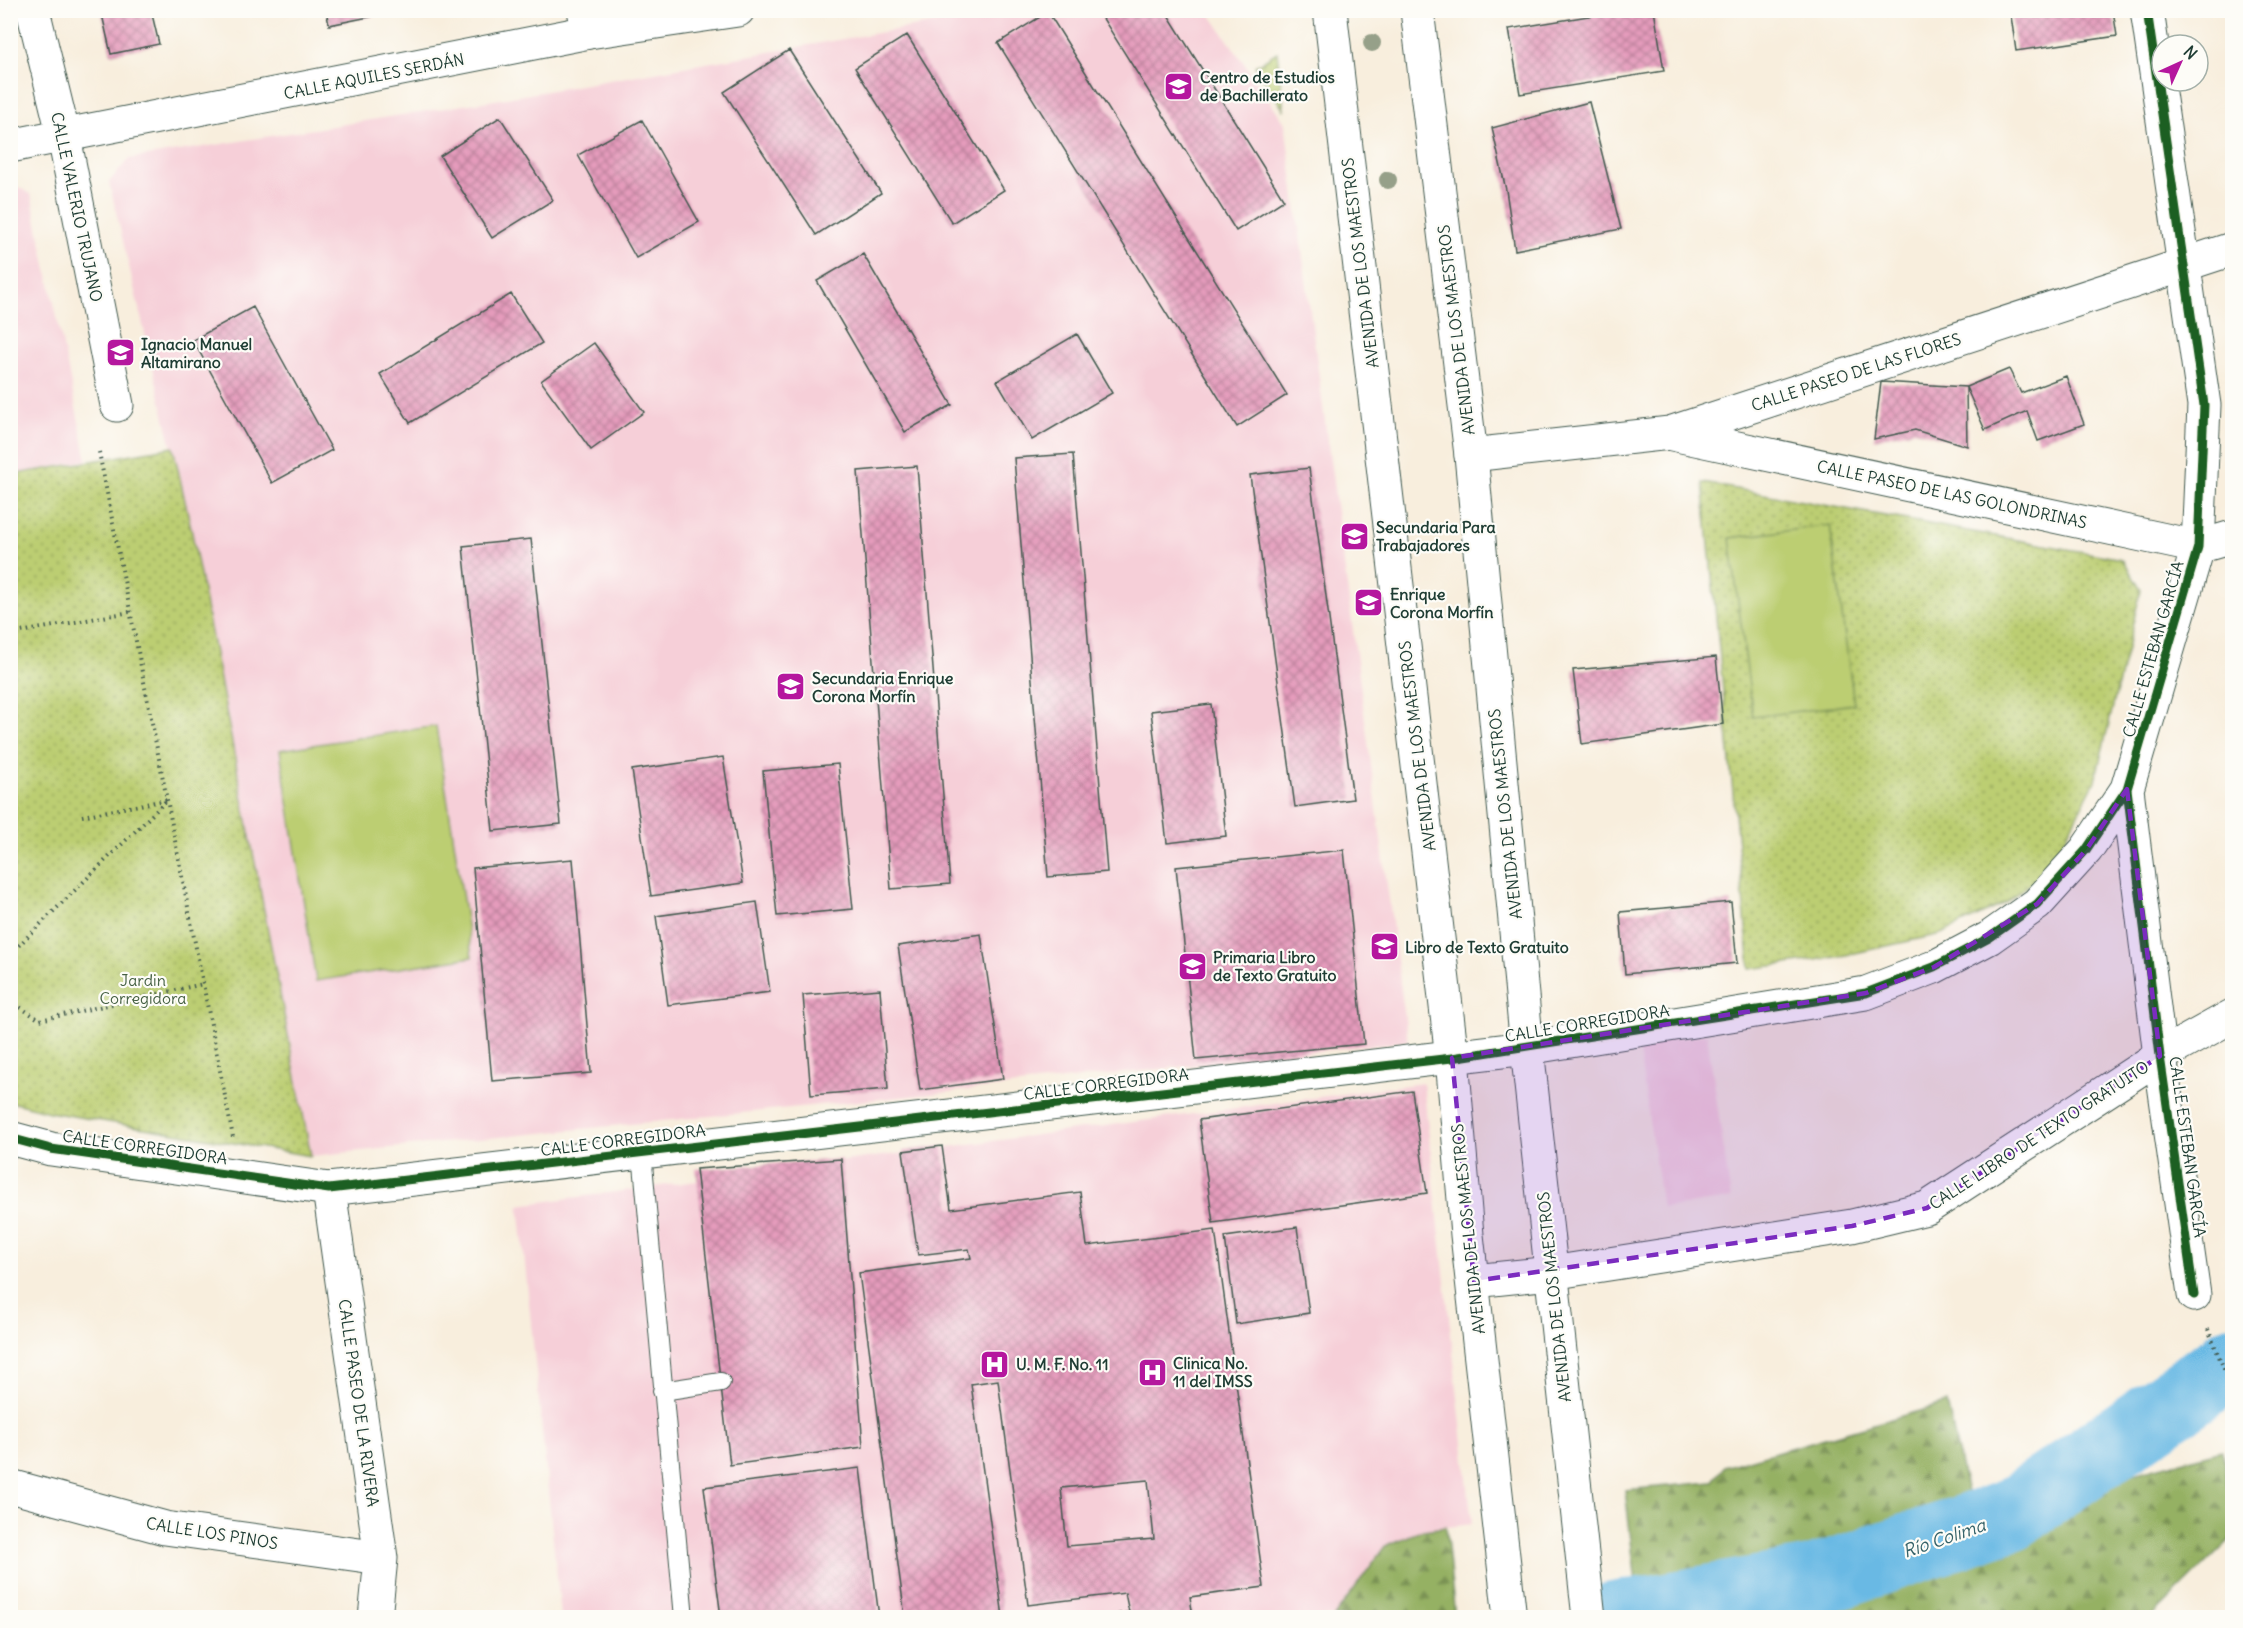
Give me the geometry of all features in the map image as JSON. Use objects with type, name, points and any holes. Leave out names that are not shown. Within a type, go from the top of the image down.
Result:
[{"type":"street","name":"CALLE VALERIO TRUJANO","points":[[33,10],[64,137],[117,405]]},
{"type":"street","name":"CALLE AQUILES SERDÁN","points":[[10,146],[64,137],[587,21],[738,10]]},
{"type":"street","name":"AVENIDA DE LOS MAESTROS","points":[[1330,10],[1452,1058],[1493,1482],[1510,1617]]},
{"type":"street","name":"AVENIDA DE LOS MAESTROS","points":[[1417,10],[1471,455],[1527,1048],[1589,1617]]},
{"type":"street","name":"CALLE ESTEBAN GARCÍA","points":[[2147,10],[2204,405],[2198,547],[2127,789],[2160,1056],[2194,1295]]},
{"type":"street","name":"CALLE PASEO DE LAS FLORES","points":[[1471,455],[1670,433],[2232,249]]},
{"type":"street","name":"CALLE PASEO DE LAS GOLONDRINAS","points":[[1670,433],[2198,547],[2232,537]]},
{"type":"street","name":"CALLE CORREGIDORA","points":[[10,1138],[51,1149],[329,1189],[1452,1058],[1866,993],[1934,968],[1989,938],[2037,904],[2085,850],[2127,789]]},
{"type":"street","name":"CALLE LIBRO DE TEXTO GRATUITO","points":[[1473,1281],[1551,1272],[1852,1226],[1927,1208],[2160,1056],[2232,1016]]},
{"type":"street","name":"CALLE PASEO DE LA RIVERA","points":[[329,1189],[381,1558],[375,1617]]},
{"type":"street","name":"CALLE LOS PINOS","points":[[10,1486],[165,1528],[381,1558]]},
{"type":"lane","points":[[642,1153],[684,1617]]},
{"type":"lane","points":[[662,1391],[721,1382]]},
{"type":"path","points":[[99,452],[234,1139]]},
{"type":"path","points":[[10,634],[130,612]]},
{"type":"path","points":[[82,816],[167,800]]},
{"type":"path","points":[[10,954],[167,800]]},
{"type":"path","points":[[10,1001],[40,1020],[203,984]]},
{"type":"path","points":[[2194,1295],[2232,1389]]},
{"type":"highlighted area","points":[[2127,789],[2160,1056],[1927,1208],[1852,1226],[1474,1281],[1452,1058],[1866,993],[1934,967],[2037,904],[2086,850]]},
{"type":"shaded area","points":[[1003,11],[1208,11],[1285,123],[1408,1041],[1000,1087],[311,1156],[191,528],[109,182],[129,159],[501,99]]},
{"type":"shaded area","points":[[10,183],[31,194],[87,460],[11,475]]},
{"type":"shaded area","points":[[1707,1034],[1731,1199],[1662,1208],[1638,1044]]},
{"type":"shaded area","name":"U. M. F. No. 11","points":[[1423,1083],[1472,1524],[1423,1530],[1385,1546],[1334,1617],[561,1617],[519,1205]]},
{"type":"green space","points":[[1277,52],[1284,110],[1255,66]]},
{"type":"green space","name":"Jardin Corregidora","points":[[173,447],[191,528],[311,1156],[49,1112],[11,1102],[11,475]]},
{"type":"green space","points":[[1703,483],[2122,559],[2141,590],[2095,781],[2049,869],[2007,902],[1941,934],[1837,957],[1750,969]]},
{"type":"green space","points":[[1830,525],[1854,704],[1753,717],[1730,538]]},
{"type":"green space","points":[[436,726],[472,957],[316,981],[280,750]]},
{"type":"green space","points":[[1947,1403],[1979,1546],[2130,1475],[2222,1450],[2232,1509],[2232,1538],[2152,1617],[1640,1617],[1625,1490],[1712,1482],[1724,1467]]},
{"type":"green space","points":[[1446,1527],[1455,1617],[1334,1617],[1385,1546],[1423,1530]]},
{"type":"building","points":[[101,10],[151,10],[159,44],[111,54]]},
{"type":"building","points":[[326,10],[394,10],[394,12],[329,25]]},
{"type":"building","points":[[1111,10],[1165,10],[1284,200],[1236,231],[1102,17]]},
{"type":"building","points":[[1625,10],[1654,10],[1664,71],[1520,94],[1509,29]]},
{"type":"building","points":[[2027,10],[2113,10],[2117,36],[2016,51],[2011,16],[2028,14]]},
{"type":"building","points":[[1048,12],[1287,395],[1237,427],[998,43]]},
{"type":"building","points":[[907,35],[1004,190],[952,223],[855,68]]},
{"type":"building","points":[[789,50],[881,193],[816,235],[724,92]]},
{"type":"building","points":[[1589,102],[1621,229],[1515,250],[1506,190],[1492,128]]},
{"type":"building","points":[[500,117],[553,200],[492,238],[440,156]]},
{"type":"building","points":[[642,120],[699,222],[636,258],[578,155]]},
{"type":"building","points":[[863,254],[952,405],[905,432],[817,281]]},
{"type":"building","points":[[511,294],[542,343],[410,423],[380,374]]},
{"type":"building","points":[[253,307],[332,450],[272,483],[193,340]]},
{"type":"building","points":[[1077,334],[1112,393],[1032,440],[997,381]]},
{"type":"building","points":[[594,343],[644,412],[591,450],[541,381]]},
{"type":"building","points":[[2009,369],[2021,393],[2066,376],[2084,424],[2038,441],[2027,411],[1985,430],[1966,387]]},
{"type":"building","points":[[1881,382],[1966,387],[1967,446],[1915,430],[1874,439]]},
{"type":"building","points":[[1073,454],[1107,872],[1048,877],[1014,458]]},
{"type":"building","points":[[917,466],[950,884],[891,889],[858,471]]},
{"type":"building","points":[[1309,468],[1353,799],[1295,807],[1250,475]]},
{"type":"building","points":[[531,539],[561,824],[493,831],[463,546]]},
{"type":"building","points":[[1716,657],[1723,724],[1582,744],[1573,670]]},
{"type":"building","points":[[1211,704],[1226,836],[1167,843],[1151,711]]},
{"type":"building","points":[[723,757],[743,883],[651,896],[632,770]]},
{"type":"building","points":[[838,764],[853,909],[777,916],[763,771]]},
{"type":"building","points":[[1344,850],[1364,1044],[1196,1060],[1176,867]]},
{"type":"building","points":[[573,859],[591,1073],[492,1081],[473,868]]},
{"type":"building","points":[[757,902],[770,992],[668,1005],[656,916]]},
{"type":"building","points":[[1731,902],[1737,963],[1625,974],[1620,912]]},
{"type":"building","points":[[981,934],[1003,1079],[920,1090],[898,946]]},
{"type":"building","points":[[880,989],[888,1089],[811,1095],[803,995]]},
{"type":"building","points":[[1412,1091],[1427,1193],[1213,1223],[1199,1120]]},
{"type":"building","name":"U. M. F. No. 11","points":[[942,1146],[951,1209],[1080,1192],[1087,1246],[1215,1230],[1264,1587],[1190,1597],[1193,1617],[1093,1617],[1129,1612],[1125,1593],[1028,1605],[998,1380],[971,1384],[1003,1617],[905,1617],[859,1273],[971,1258],[969,1249],[918,1255],[903,1151]],"holes":[[[1148,1480],[1154,1539],[1067,1546],[1061,1488]]]},
{"type":"building","points":[[841,1159],[863,1447],[730,1465],[696,1169]]},
{"type":"building","points":[[1297,1227],[1309,1313],[1236,1324],[1225,1237]]},
{"type":"building","points":[[860,1468],[879,1617],[721,1617],[704,1487]]},
{"type":"waterway","name":"Río Colima","points":[[1614,1618],[1812,1582],[2011,1515],[2232,1362]]},
{"type":"cycle path","points":[[2147,10],[2204,405],[2198,547],[2127,789],[2160,1056],[2194,1295]]},
{"type":"cycle path","points":[[10,1138],[51,1149],[329,1189],[1452,1058],[1866,993],[1934,967],[1989,938],[2037,904],[2086,850],[2127,789]]},
{"type":"place","name":"Centro de Estudios de Bachillerato","points":[[1179,86]]},
{"type":"place","name":"Ignacio Manuel Altamirano","points":[[120,353]]},
{"type":"place","name":"Secundaria Para Trabajadores","points":[[1355,536]]},
{"type":"place","name":"Enrique Corona Morfín","points":[[1369,603]]},
{"type":"place","name":"Secundaria Enrique Corona Morfín","points":[[791,687]]},
{"type":"place","name":"Libro de Texto Gratuito","points":[[1384,947]]},
{"type":"place","name":"Primaria Libro de Texto Gratuito","points":[[1192,966]]},
{"type":"place","name":"U. M. F. No. 11","points":[[995,1364]]},
{"type":"place","name":"Clinica No. 11 del IMSS","points":[[1152,1372]]}]
